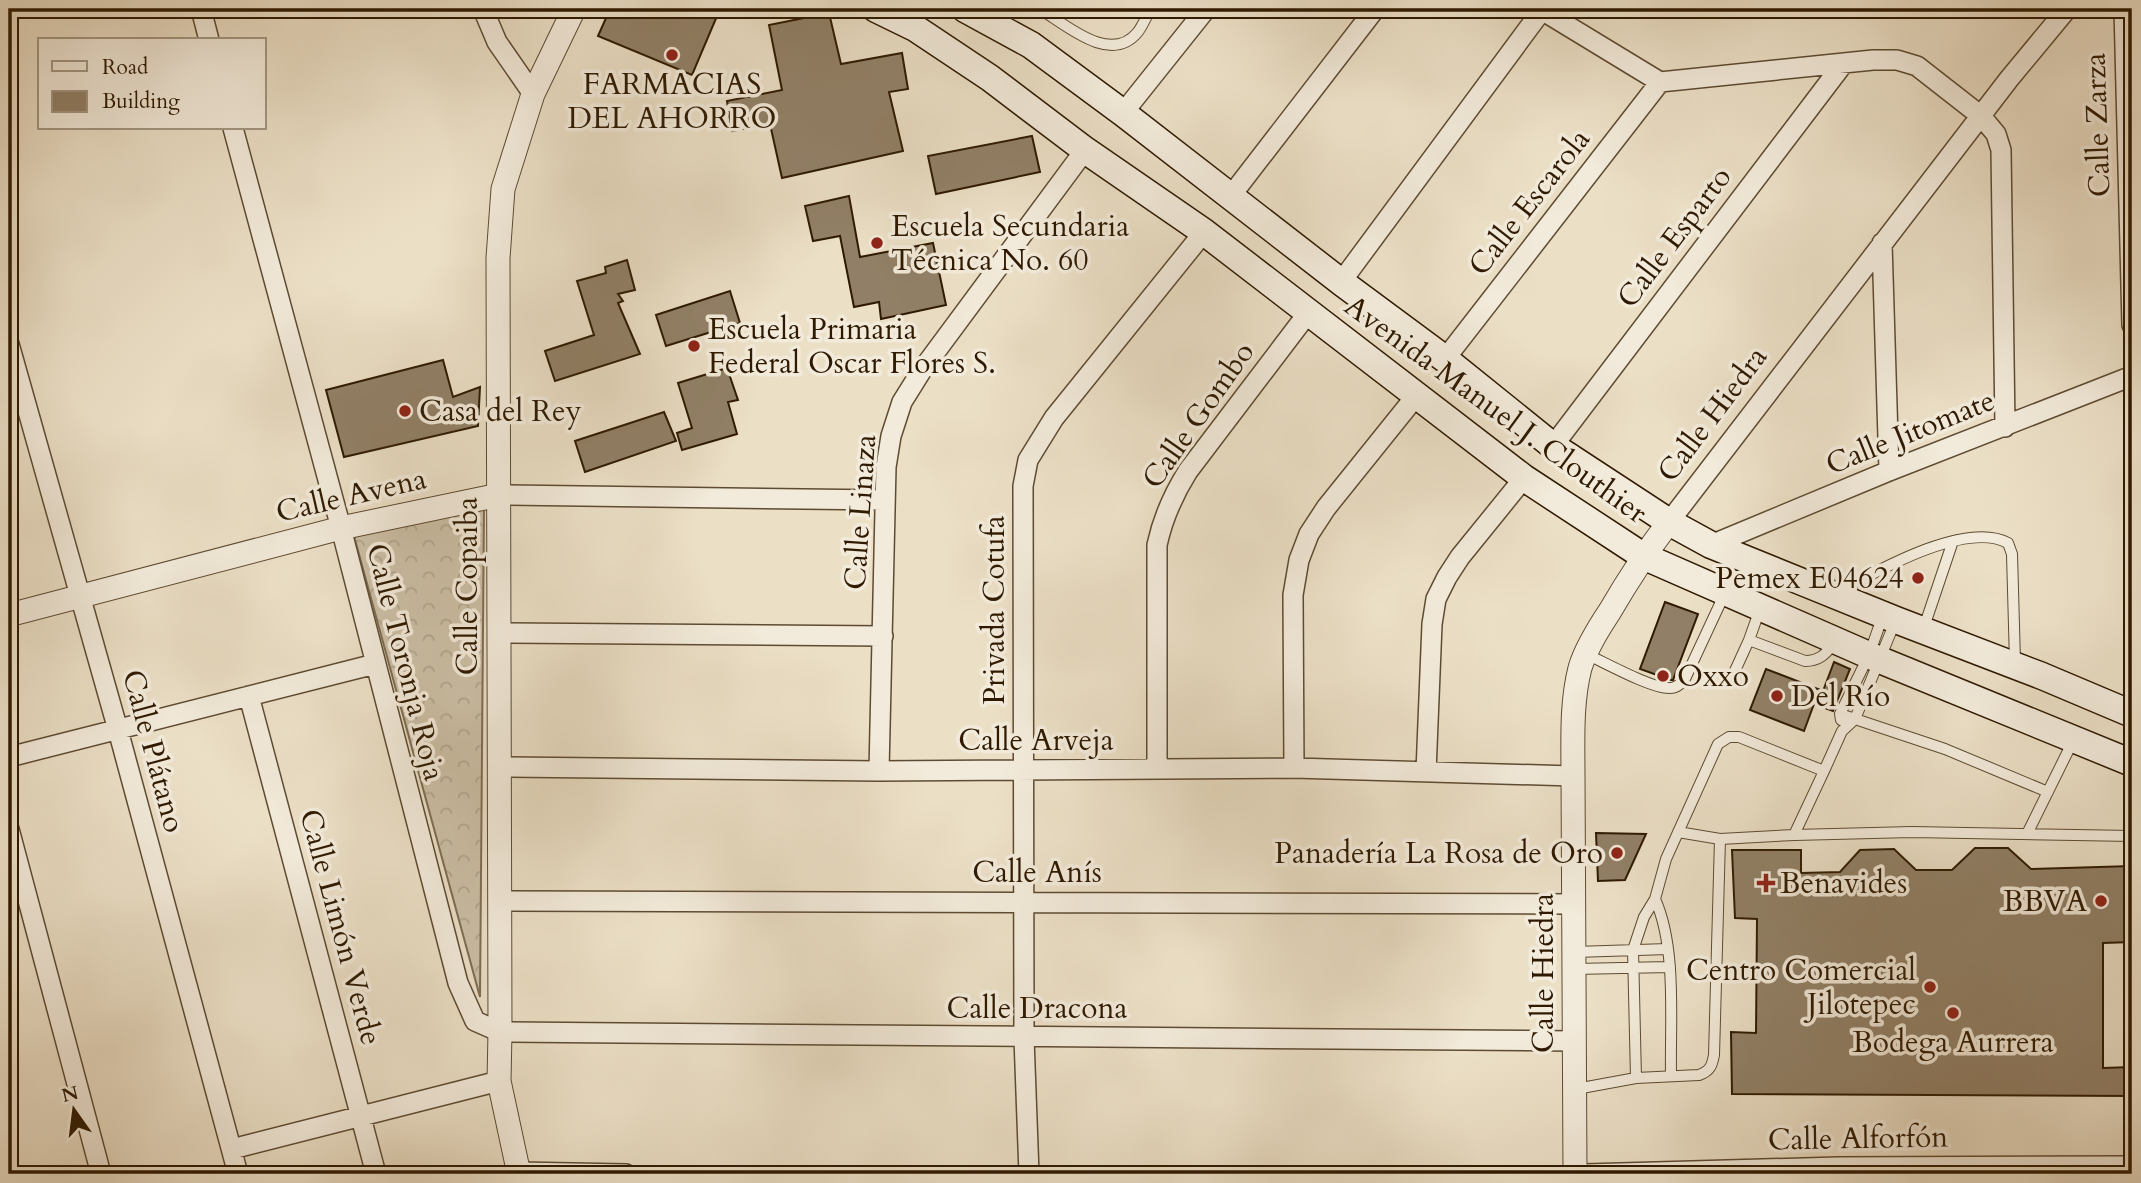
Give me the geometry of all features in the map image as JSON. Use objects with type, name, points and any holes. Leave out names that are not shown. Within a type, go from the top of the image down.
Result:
[{"type":"main road","name":"Avenida Manuel J. Clouthier","points":[[876,9],[921,19],[990,78],[1085,149],[1204,232],[1524,478],[1643,556],[1874,658],[2132,763]]},
{"type":"main road","name":"Avenida Manuel J. Clouthier","points":[[965,9],[1031,45],[1445,359],[1553,446],[1669,522],[1711,545],[2132,714]]},
{"type":"street","points":[[201,9],[208,38]]},
{"type":"street","points":[[483,9],[497,41],[533,94]]},
{"type":"street","name":"Calle Copaiba","points":[[519,1173],[499,1081],[498,258],[503,189],[533,94],[574,9]]},
{"type":"street","points":[[1123,113],[1206,9]]},
{"type":"street","points":[[1230,197],[1375,9]]},
{"type":"street","name":"Calle Hiedra","points":[[1575,1174],[1573,776],[1574,710],[1580,667],[1643,556],[1882,243],[2067,9]]},
{"type":"street","name":"Calle Zarza","points":[[2124,9],[2132,324]]},
{"type":"street","points":[[1341,282],[1541,10],[1660,82],[1873,60],[1896,60],[1917,66],[1981,116],[1996,134],[2001,150],[2005,426]]},
{"type":"street","name":"Calle Esparto","points":[[1553,446],[1843,64]]},
{"type":"street","name":"Calle Escarola","points":[[1445,359],[1660,82]]},
{"type":"street","name":"Calle Toronja Roja","points":[[234,130],[341,528],[458,983],[475,1021],[500,1032]]},
{"type":"street","name":"Calle Linaza","points":[[879,771],[884,500],[891,436],[902,401],[1085,149]]},
{"type":"street","name":"Privada Cotufa","points":[[1029,1174],[1024,1038],[1023,486],[1028,460],[1054,418],[1204,232]]},
{"type":"street","points":[[1882,243],[1889,471]]},
{"type":"street","name":"Calle Gombo","points":[[1157,769],[1157,545],[1162,522],[1172,496],[1188,471],[1308,313]]},
{"type":"street","name":"Calle Plátano","points":[[9,344],[118,730],[238,1174]]},
{"type":"street","name":"Calle Jitomate","points":[[1711,545],[1889,471],[2132,376]]},
{"type":"street","points":[[1294,768],[1293,596],[1299,560],[1308,534],[1326,508],[1416,396]]},
{"type":"street","points":[[1426,772],[1432,624],[1436,599],[1460,557],[1524,478]]},
{"type":"street","name":"Calle Avena","points":[[9,615],[341,528],[499,495],[884,500]]},
{"type":"street","points":[[499,633],[883,636]]},
{"type":"street","points":[[9,757],[375,664]]},
{"type":"street","name":"Calle Limón Verde","points":[[249,696],[376,1174]]},
{"type":"street","name":"Calle Arveja","points":[[499,767],[879,771],[1294,768],[1573,776]]},
{"type":"street","points":[[9,829],[101,1174]]},
{"type":"street","name":"Calle Anís","points":[[500,901],[1574,904]]},
{"type":"street","name":"Calle Dracona","points":[[500,1032],[1574,1041]]},
{"type":"street","points":[[232,1149],[499,1081]]},
{"type":"street","name":"Calle Alforfón","points":[[1585,1174],[2083,1170],[2132,1166]]},
{"type":"street","points":[[519,1173],[626,1174]]},
{"type":"lane","points":[[1040,9],[1093,42],[1107,45],[1122,43],[1137,34],[1151,9]]},
{"type":"lane","points":[[1834,594],[1899,561],[1953,541],[1996,536],[2008,543],[2013,572],[2015,666]]},
{"type":"lane","points":[[1923,630],[1953,541]]},
{"type":"lane","points":[[1586,653],[1654,685],[1667,689],[1676,687],[1684,681],[1725,593]]},
{"type":"lane","points":[[1733,675],[1761,608]]},
{"type":"lane","points":[[1794,835],[1842,731],[1856,719],[1874,658],[1890,617]]},
{"type":"lane","points":[[1749,640],[1805,661],[1822,658],[1837,641]]},
{"type":"lane","points":[[1842,731],[1840,714],[1874,658]]},
{"type":"lane","points":[[1840,714],[1945,749],[2048,792]]},
{"type":"lane","points":[[1636,1078],[1633,950],[1644,917],[1655,899],[1666,859],[1718,744],[1723,739],[1739,737],[1824,771]]},
{"type":"lane","points":[[2027,834],[2073,740]]},
{"type":"lane","points":[[1678,832],[1720,839],[1948,832],[2132,836]]},
{"type":"lane","points":[[1575,1089],[1636,1078],[1699,1074],[1708,1071],[1714,1055],[1720,839]]},
{"type":"lane","points":[[1655,899],[1665,926],[1668,948],[1671,1075]]},
{"type":"lane","points":[[1575,960],[1633,950],[1668,948]]},
{"type":"lane","points":[[1575,960],[1634,967],[1669,967]]},
{"type":"green space","points":[[484,507],[480,997],[354,536]]},
{"type":"building","name":"FARMACIAS DEL AHORRO","points":[[610,9],[720,9],[692,75],[598,36]]},
{"type":"building","points":[[829,13],[841,64],[902,53],[908,89],[889,92],[903,151],[782,178],[770,124],[732,131],[727,101],[782,90],[769,25]]},
{"type":"building","points":[[1032,136],[1040,172],[936,194],[928,156]]},
{"type":"building","points":[[849,196],[860,257],[933,243],[946,305],[881,319],[879,302],[854,307],[840,236],[813,241],[805,206]]},
{"type":"building","points":[[627,260],[635,290],[618,294],[623,301],[618,303],[640,354],[555,381],[545,351],[594,335],[577,281],[606,273],[605,267]]},
{"type":"building","points":[[730,291],[740,323],[666,346],[656,315]]},
{"type":"building","name":"Casa del Rey","points":[[443,360],[453,397],[480,387],[478,426],[344,457],[326,390]]},
{"type":"building","points":[[727,368],[738,400],[728,402],[737,434],[682,450],[677,433],[692,428],[678,383]]},
{"type":"building","points":[[664,412],[676,441],[585,472],[575,441]]},
{"type":"building","points":[[1665,602],[1698,614],[1673,680],[1640,669]]},
{"type":"building","points":[[1834,662],[1850,669],[1833,711],[1814,704],[1804,731],[1750,710],[1766,669],[1823,691]]},
{"type":"building","name":"Panadería La Rosa de Oro","points":[[1596,833],[1646,834],[1625,880],[1598,881]]},
{"type":"building","name":"Centro Comercial Jilotepec","points":[[1975,848],[2008,848],[2031,869],[2132,866],[2132,942],[2103,943],[2103,1068],[2132,1067],[2132,1096],[1732,1094],[1731,1032],[1756,1033],[1757,919],[1735,918],[1732,850],[1801,850],[1801,873],[1840,872],[1860,850],[1894,849],[1916,870],[1952,870]]},
{"type":"place","name":"FARMACIAS DEL AHORRO","points":[[672,55]]},
{"type":"place","name":"Escuela Secundaria Técnica No. 60","points":[[877,243]]},
{"type":"place","name":"Escuela Primaria Federal Oscar Flores S.","points":[[694,346]]},
{"type":"place","name":"Casa del Rey","points":[[405,411]]},
{"type":"place","name":"Pemex E04624","points":[[1918,578]]},
{"type":"place","name":"Oxxo","points":[[1663,676]]},
{"type":"place","name":"Del Río","points":[[1777,696]]},
{"type":"place","name":"Panadería La Rosa de Oro","points":[[1617,853]]},
{"type":"place","name":"Benavides","points":[[1766,883]]},
{"type":"place","name":"BBVA","points":[[2101,901]]},
{"type":"place","name":"Centro Comercial Jilotepec","points":[[1930,987]]},
{"type":"place","name":"Bodega Aurrera","points":[[1953,1013]]}]
